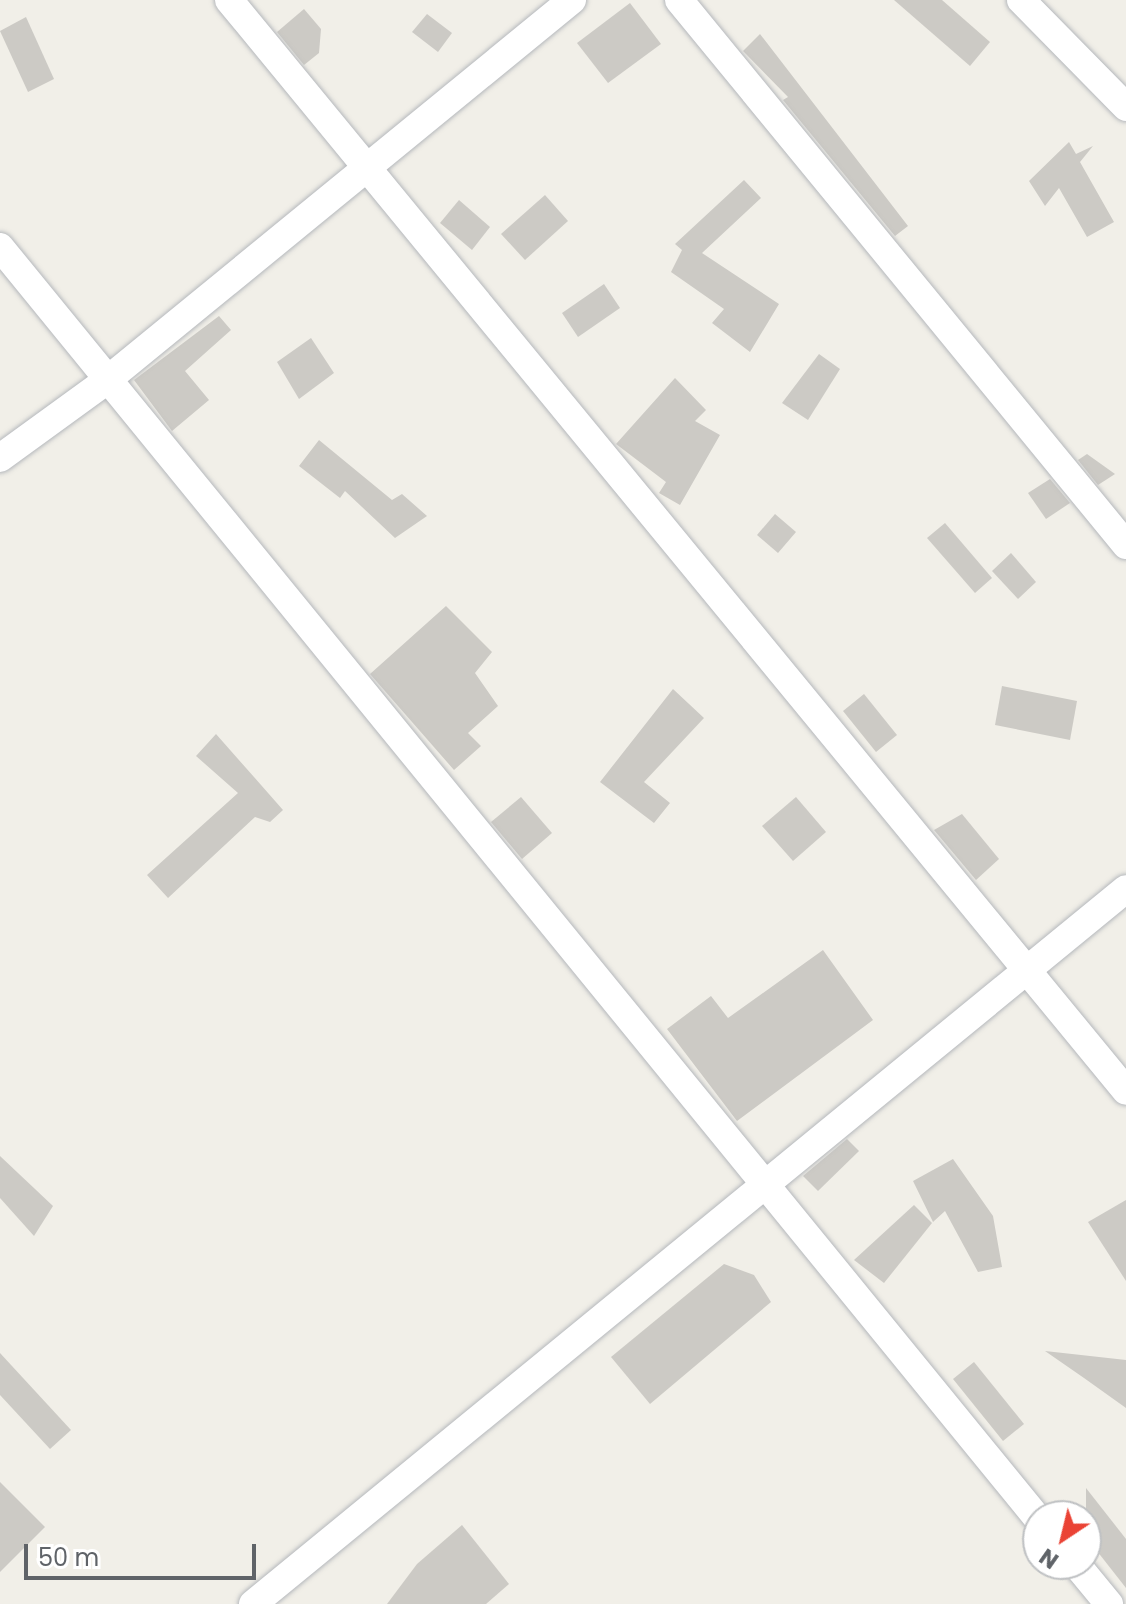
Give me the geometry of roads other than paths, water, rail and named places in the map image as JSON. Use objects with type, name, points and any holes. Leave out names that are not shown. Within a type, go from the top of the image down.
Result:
[{"type":"street","points":[[229,0],[367,161],[1126,1091]]},
{"type":"street","points":[[0,458],[106,381],[367,161],[572,0]]},
{"type":"street","points":[[679,0],[1126,545]]},
{"type":"street","points":[[1021,0],[1126,107]]},
{"type":"street","points":[[0,247],[761,1186],[1022,1500]]},
{"type":"street","points":[[253,1604],[761,1186],[1029,974],[1126,889]]},
{"type":"street","points":[[1089,1580],[1109,1604]]}]
